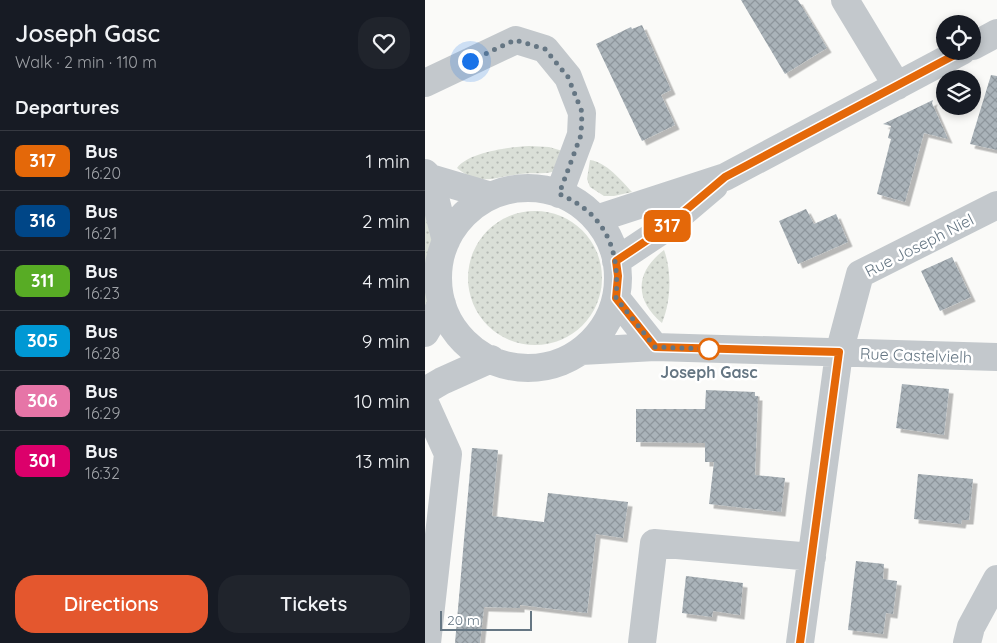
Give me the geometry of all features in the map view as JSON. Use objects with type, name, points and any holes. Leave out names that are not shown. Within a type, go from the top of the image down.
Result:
[{"type":"street","points":[[845,0],[897,86]]},
{"type":"street","points":[[981,41],[997,32]]},
{"type":"street","points":[[425,83],[515,40],[545,49],[568,77],[582,112],[581,135],[559,194]]},
{"type":"street","points":[[596,219],[725,177],[945,60]]},
{"type":"street","points":[[427,175],[491,196]]},
{"type":"street","points":[[427,175],[446,241]]},
{"type":"street","points":[[616,261],[661,231],[725,177]]},
{"type":"street","points":[[532,188],[559,194],[573,200],[596,219],[611,245],[618,276],[616,298],[609,318],[597,336],[581,351],[563,361],[542,367],[521,368],[500,364],[480,354],[464,341],[451,324],[442,304],[438,283],[440,262],[446,241],[457,223],[472,207],[491,196],[511,190],[532,188]]},
{"type":"street","name":"Rue Joseph Niel","points":[[800,643],[839,352],[860,274],[997,205]]},
{"type":"street","points":[[616,298],[655,347]]},
{"type":"street","points":[[425,333],[442,304]]},
{"type":"street","name":"Rue Castelvielh","points":[[581,351],[655,347],[997,357]]},
{"type":"street","points":[[425,391],[442,381],[491,359]]},
{"type":"street","points":[[425,403],[448,454],[427,643]]},
{"type":"street","points":[[642,643],[654,543],[812,557]]},
{"type":"street","points":[[967,643],[971,627],[997,579]]},
{"type":"shaded area","points":[[529,146],[549,147],[566,152],[559,170],[480,179],[465,174],[457,168],[480,154],[501,149]]},
{"type":"shaded area","points":[[590,160],[602,164],[632,192],[604,196],[590,187],[587,179]]},
{"type":"shaded area","points":[[425,208],[434,241],[429,255],[427,282],[430,304],[425,322]]},
{"type":"shaded area","points":[[535,211],[561,216],[572,222],[582,231],[591,241],[597,252],[602,278],[597,304],[591,315],[582,325],[572,334],[561,340],[535,345],[509,340],[498,334],[488,325],[479,315],[473,304],[468,278],[473,252],[479,241],[488,231],[498,222],[509,216]]},
{"type":"shaded area","points":[[664,250],[668,267],[669,296],[662,323],[646,305],[642,286],[643,277],[648,267]]},
{"type":"building","points":[[741,0],[798,0],[827,48],[785,74]]},
{"type":"building","points":[[642,25],[671,90],[661,95],[675,125],[642,141],[596,44],[631,27],[632,29]]},
{"type":"building","points":[[991,75],[997,76],[997,150],[970,144],[979,115],[981,115],[981,108]]},
{"type":"building","points":[[933,100],[932,103],[936,115],[948,139],[924,133],[905,202],[877,194],[891,139],[888,138],[891,126],[883,124]]},
{"type":"building","points":[[806,209],[814,224],[836,214],[848,242],[798,264],[779,221]]},
{"type":"building","points":[[952,257],[971,297],[940,311],[921,271]]},
{"type":"building","points":[[902,384],[949,389],[944,435],[896,428]]},
{"type":"building","points":[[706,390],[755,392],[755,396],[758,396],[755,475],[785,478],[781,512],[709,504],[714,462],[705,462],[705,443],[636,442],[636,409],[705,409]]},
{"type":"building","points":[[472,448],[498,450],[492,516],[544,522],[548,493],[628,502],[623,538],[596,534],[587,613],[520,605],[520,608],[484,607],[480,643],[455,643]]},
{"type":"building","points":[[918,474],[973,479],[969,520],[962,520],[961,524],[914,519]]},
{"type":"building","points":[[856,561],[884,564],[883,579],[897,581],[893,614],[886,613],[883,634],[848,630]]},
{"type":"building","points":[[686,576],[743,583],[740,615],[713,611],[712,617],[682,613]]},
{"type":"bus line","name":"317","points":[[800,643],[839,352],[655,347],[616,298],[618,276],[616,261],[661,231],[725,177],[945,60]]},
{"type":"place","name":"Joseph Gasc","points":[[709,349]]},
{"type":"route","points":[[470,61],[515,40],[545,49],[568,77],[582,112],[581,135],[559,194],[573,200],[585,209],[596,219],[604,231],[616,261],[618,276],[616,298],[655,347],[709,349]]}]
